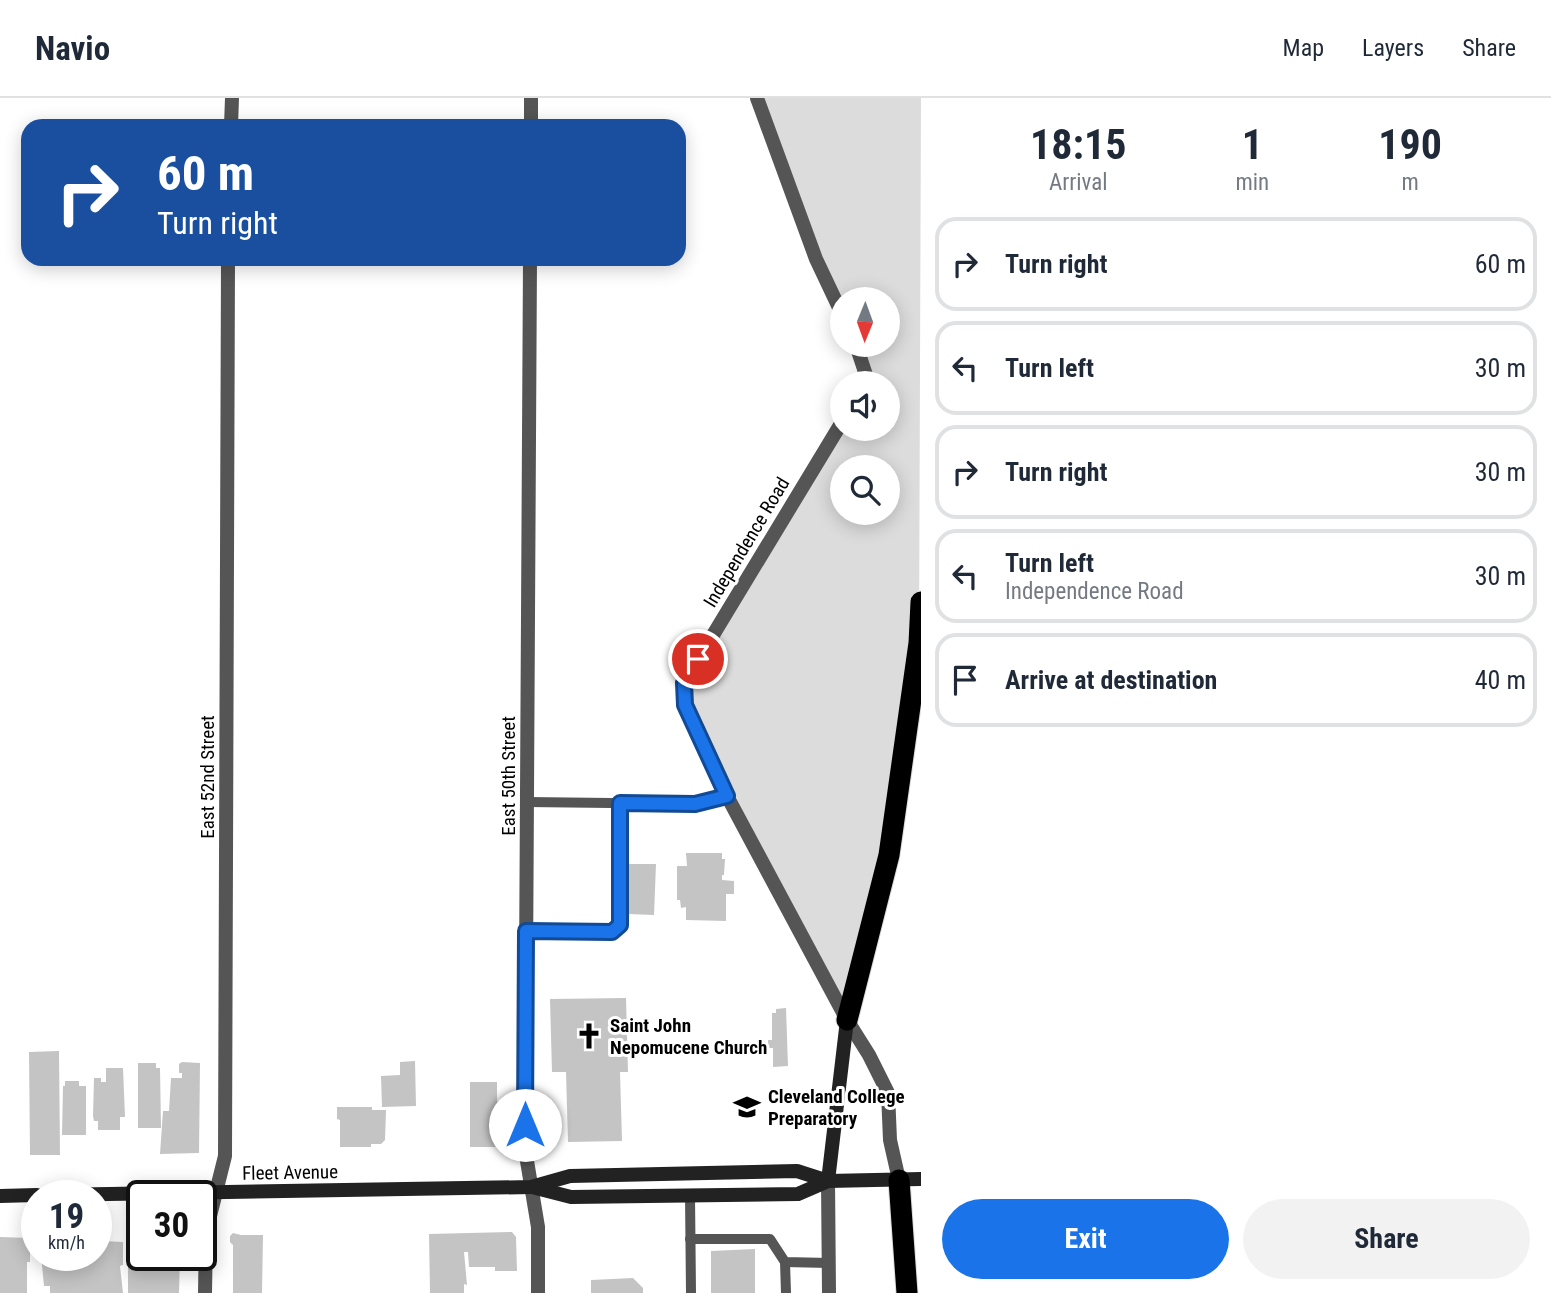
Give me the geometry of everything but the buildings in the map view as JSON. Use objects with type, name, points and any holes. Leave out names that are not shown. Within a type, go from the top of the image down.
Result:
[{"type":"highway","points":[[848,1020],[889,855],[919,643],[921,602]]},
{"type":"highway","points":[[899,1180],[907,1293]]},
{"type":"street","points":[[231,119],[232,98]]},
{"type":"street","points":[[531,98],[531,119]]},
{"type":"street","points":[[757,98],[816,258],[830,288]]},
{"type":"street","name":"East 52nd Street","points":[[217,1185],[225,1156],[228,266]]},
{"type":"street","name":"East 50th Street","points":[[530,266],[525,1149],[538,1227],[538,1293]]},
{"type":"street","name":"Independence Road","points":[[830,441],[684,683],[685,705],[727,796],[888,1093],[890,1140],[899,1180]]},
{"type":"street","points":[[829,1293],[828,1181],[848,1020]]},
{"type":"street","name":"Fleet Avenue","points":[[217,1192],[531,1187],[570,1176],[783,1171],[797,1171],[828,1181],[921,1179]]},
{"type":"street","name":"Fleet Avenue","points":[[531,1187],[570,1197],[798,1194],[828,1181]]},
{"type":"street","points":[[0,1196],[21,1195]]},
{"type":"street","name":"East 52nd Street","points":[[205,1271],[205,1293]]},
{"type":"lane","points":[[527,802],[695,804],[727,796]]},
{"type":"lane","points":[[526,931],[612,932],[620,925],[620,803]]},
{"type":"lane","points":[[690,1196],[691,1293]]},
{"type":"lane","points":[[690,1239],[770,1239],[785,1262],[786,1293]]},
{"type":"lane","points":[[785,1262],[829,1263]]},
{"type":"shaded area","points":[[757,98],[921,98],[919,643],[847,1020],[727,796],[684,683],[835,441],[900,441],[900,371],[862,371],[859,357],[900,357],[900,287],[831,287]]},
{"type":"place","name":"Saint John Nepomucene Church","points":[[589,1036]]},
{"type":"place","name":"Cleveland College Preparatory","points":[[747,1107]]},
{"type":"route","points":[[525,1125],[526,931],[612,932],[620,925],[620,803],[695,804],[727,796],[685,705],[684,683],[698,659]]}]
